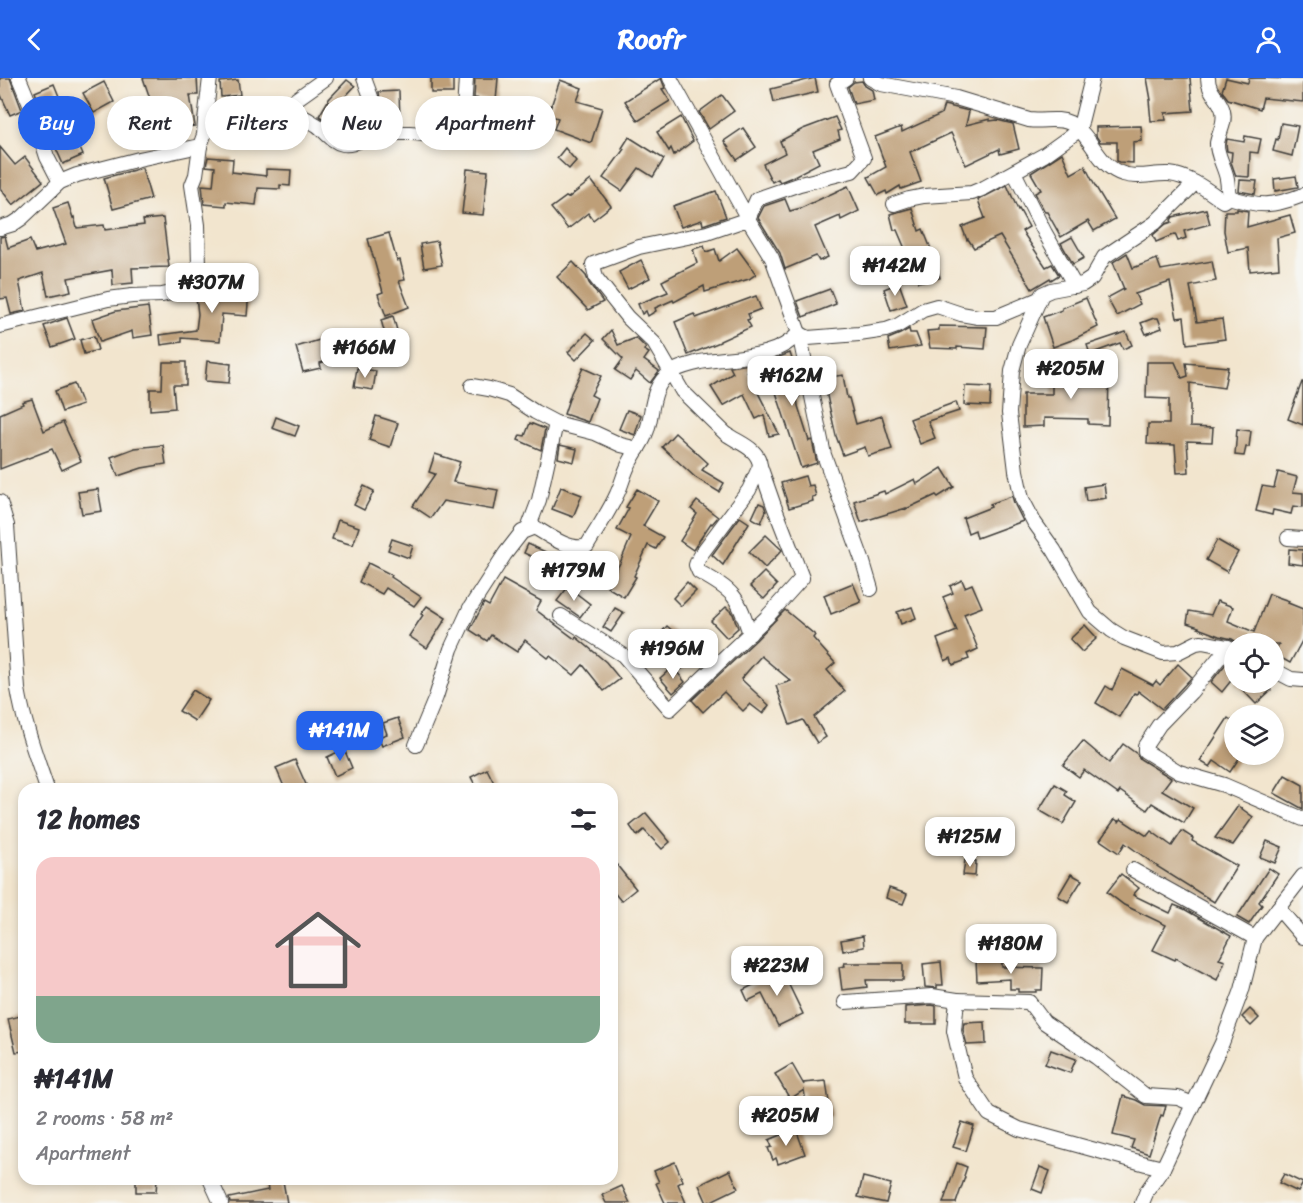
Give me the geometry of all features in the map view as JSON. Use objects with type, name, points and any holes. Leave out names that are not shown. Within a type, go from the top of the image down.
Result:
[{"type":"street","points":[[19,78],[47,157],[60,182]]},
{"type":"street","points":[[208,96],[210,78]]},
{"type":"street","points":[[301,96],[326,78]]},
{"type":"street","points":[[364,78],[371,96]]},
{"type":"street","points":[[403,134],[425,133],[444,136],[461,131],[466,78]]},
{"type":"street","points":[[670,78],[772,258],[799,333],[824,455],[871,589]]},
{"type":"street","points":[[561,616],[623,655],[670,709],[750,634],[802,578],[774,506],[760,460],[755,453],[725,433],[682,391],[654,343],[627,317],[596,278],[593,264],[639,247],[707,233],[748,219],[757,198],[852,171],[864,158],[837,84],[846,78]]},
{"type":"street","points":[[870,78],[881,84],[956,98],[1029,120],[1063,120],[1079,130],[1107,166],[1125,176],[1169,174],[1195,183],[1223,201],[1229,197]]},
{"type":"street","points":[[894,204],[924,196],[972,193],[1044,155],[1079,130],[1092,78]]},
{"type":"street","points":[[1208,78],[1210,90],[1224,112],[1224,124],[1217,143],[1229,197]]},
{"type":"street","points":[[0,326],[108,299],[162,295],[193,288],[199,266],[198,225],[192,185],[196,175],[205,122]]},
{"type":"street","points":[[0,228],[22,218],[60,182],[77,175],[200,146]]},
{"type":"street","points":[[1014,172],[1075,286]]},
{"type":"street","points":[[1195,183],[1155,223],[1104,257],[1092,279],[1083,284],[1042,294],[1018,345],[1012,371],[1008,413],[1022,500],[1090,612],[1124,638],[1163,653],[1178,652],[1202,642],[1224,647]]},
{"type":"street","points":[[1229,197],[1251,204],[1267,205],[1282,203],[1303,195]]},
{"type":"street","points":[[799,333],[808,338],[885,330],[897,326],[923,310],[937,306],[961,314],[996,317],[1039,299]]},
{"type":"street","points":[[416,744],[436,697],[451,649],[470,608],[505,554],[522,532],[528,528],[536,528],[563,544],[582,548],[587,546],[617,495],[629,464],[644,441],[660,382],[670,373],[692,364],[770,352],[792,341],[799,333]]},
{"type":"street","points":[[472,386],[509,395],[556,423],[594,433],[621,446],[638,449]]},
{"type":"street","points":[[528,528],[539,500],[556,423]]},
{"type":"street","points":[[750,634],[735,597],[721,584],[699,572],[696,564],[749,490],[760,466]]},
{"type":"street","points":[[0,502],[7,525],[21,709],[45,783]]},
{"type":"street","points":[[1288,538],[1303,539]]},
{"type":"street","points":[[1224,657],[1159,725],[1145,746],[1145,751],[1179,772],[1224,785],[1303,819]]},
{"type":"street","points":[[1284,675],[1291,679],[1303,680]]},
{"type":"street","points":[[1133,870],[1255,938]]},
{"type":"street","points":[[1142,1203],[1147,1191],[1163,1168],[1226,1033],[1242,990],[1255,938],[1303,876]]},
{"type":"street","points":[[1278,908],[1303,937]]},
{"type":"street","points":[[845,1002],[932,996],[957,1000],[1029,1002],[1044,1022],[1096,1057],[1146,1096],[1178,1098],[1193,1104]]},
{"type":"street","points":[[957,1000],[954,1031],[966,1078],[989,1114],[1019,1129],[1163,1168]]},
{"type":"street","points":[[213,1185],[221,1203]]},
{"type":"building","points":[[0,78],[10,78],[18,99],[18,112],[10,115],[0,93]]},
{"type":"building","points":[[143,78],[197,78],[198,95],[149,96]]},
{"type":"building","points":[[431,78],[453,78],[453,93],[431,93]]},
{"type":"building","points":[[475,78],[498,78],[496,96],[474,96]]},
{"type":"building","points":[[661,78],[665,88],[662,89],[670,101],[638,121],[625,101]]},
{"type":"building","points":[[815,78],[818,92],[774,102],[771,89]]},
{"type":"building","points":[[1147,78],[1190,78],[1193,111],[1165,113],[1166,120],[1151,121],[1149,100],[1151,100]]},
{"type":"building","points":[[1226,78],[1248,83],[1249,78],[1303,79],[1303,102],[1263,98],[1260,109],[1228,99],[1222,91]]},
{"type":"building","points":[[238,80],[240,95],[221,96],[220,82]]},
{"type":"building","points":[[347,80],[355,86],[346,96],[332,96]]},
{"type":"building","points":[[560,80],[582,88],[577,101],[602,108],[591,143],[556,130],[558,118],[556,117],[555,96]]},
{"type":"building","points":[[862,81],[872,90],[874,100],[854,104],[848,87],[854,82]]},
{"type":"building","points":[[104,82],[111,96],[107,96],[107,106],[95,112],[95,96],[85,96],[83,93]]},
{"type":"building","points":[[54,84],[59,96],[37,96],[35,92]]},
{"type":"building","points":[[399,91],[399,96],[379,96],[379,92]]},
{"type":"building","points":[[722,95],[734,111],[709,129],[699,112]]},
{"type":"building","points":[[944,105],[969,111],[966,125],[990,119],[990,121],[997,120],[1013,124],[1019,149],[1000,154],[999,149],[966,165],[951,133],[910,152],[921,182],[901,189],[900,186],[887,194],[886,191],[878,195],[868,177],[886,167],[875,137],[901,127],[902,132],[941,114]]},
{"type":"building","points":[[681,117],[693,141],[674,155],[657,132]]},
{"type":"building","points":[[835,117],[841,130],[838,131],[840,139],[813,150],[819,163],[790,178],[772,182],[763,164],[785,153],[780,141]]},
{"type":"building","points":[[1281,123],[1298,126],[1292,156],[1273,151]]},
{"type":"building","points":[[1141,126],[1142,141],[1133,142],[1133,163],[1117,161],[1117,142],[1100,142],[1096,136],[1096,127]]},
{"type":"building","points":[[743,128],[756,147],[737,160],[724,141]]},
{"type":"building","points":[[1245,136],[1261,139],[1258,153],[1250,152],[1249,177],[1236,176],[1231,162],[1232,152],[1227,151],[1226,144],[1227,139],[1244,142]]},
{"type":"building","points":[[629,137],[664,159],[653,177],[639,168],[622,191],[603,178],[624,149],[622,148]]},
{"type":"building","points":[[0,147],[15,165],[25,157],[43,181],[13,205],[0,188]]},
{"type":"building","points":[[565,148],[576,161],[569,169],[557,158]]},
{"type":"building","points":[[57,150],[81,150],[83,155],[63,164]]},
{"type":"building","points":[[1062,153],[1071,174],[1085,166],[1115,219],[1094,231],[1088,221],[1061,237],[1035,193],[1041,190],[1031,173]]},
{"type":"building","points":[[208,157],[233,159],[232,172],[266,176],[266,169],[291,170],[290,186],[280,185],[280,189],[258,188],[256,205],[226,202],[226,206],[204,204],[202,185],[213,186],[215,167],[206,166]]},
{"type":"building","points":[[142,168],[151,199],[113,209],[104,178]]},
{"type":"building","points":[[467,169],[488,171],[483,215],[462,213]]},
{"type":"building","points":[[1296,176],[1298,187],[1275,191],[1274,179]]},
{"type":"building","points":[[591,180],[611,206],[593,220],[588,213],[568,229],[551,208]]},
{"type":"building","points":[[1240,180],[1257,181],[1255,194],[1239,191]]},
{"type":"building","points":[[1007,185],[1018,210],[1029,227],[1022,231],[1046,267],[1052,264],[1059,275],[1032,289],[1000,236],[974,248],[967,240],[962,227],[985,218],[978,200]]},
{"type":"building","points":[[848,186],[859,211],[841,220],[840,216],[815,227],[828,257],[819,261],[816,256],[785,269],[780,253],[758,218],[764,206],[785,199],[790,211]]},
{"type":"building","points":[[716,191],[726,217],[703,225],[702,220],[681,227],[673,206]]},
{"type":"building","points":[[68,203],[77,228],[104,225],[105,230],[144,225],[143,220],[163,218],[169,267],[132,268],[133,283],[113,285],[112,270],[68,278],[71,291],[48,296],[43,273],[19,281],[25,311],[11,314],[7,298],[0,299],[0,237],[5,236],[8,248],[30,240],[35,252],[66,244],[53,208]]},
{"type":"building","points":[[912,208],[919,231],[923,229],[933,254],[935,253],[940,278],[918,282],[913,257],[909,258],[897,230],[894,230],[890,214]]},
{"type":"building","points":[[1206,209],[1210,224],[1184,231],[1186,238],[1178,241],[1175,234],[1156,242],[1153,235],[1172,222],[1173,217]]},
{"type":"building","points":[[1237,209],[1248,211],[1247,227],[1290,215],[1295,233],[1277,238],[1279,268],[1250,271],[1248,248],[1228,252],[1224,231],[1225,211],[1237,211]]},
{"type":"building","points":[[389,233],[397,261],[400,260],[405,280],[399,281],[409,307],[386,316],[378,294],[383,292],[368,239]]},
{"type":"building","points":[[1072,237],[1084,258],[1073,264],[1061,243]]},
{"type":"building","points":[[437,241],[442,265],[424,268],[420,244]]},
{"type":"building","points":[[704,246],[706,252],[715,249],[719,261],[737,248],[756,274],[749,279],[705,292],[704,286],[674,302],[673,300],[655,308],[656,311],[648,316],[646,311],[642,314],[638,304],[668,292],[662,281],[697,263],[693,249]]},
{"type":"building","points":[[1127,253],[1133,268],[1157,259],[1161,270],[1212,261],[1216,281],[1190,286],[1197,322],[1222,319],[1225,339],[1187,344],[1184,317],[1177,318],[1170,282],[1135,294],[1140,304],[1117,316],[1107,298],[1124,289],[1113,262]]},
{"type":"building","points":[[641,260],[650,278],[628,289],[619,272]]},
{"type":"building","points":[[573,262],[586,276],[603,302],[588,310],[557,277]]},
{"type":"building","points":[[899,283],[907,305],[891,310],[884,289]]},
{"type":"building","points":[[217,285],[217,288],[249,291],[247,316],[222,314],[220,341],[182,338],[182,342],[161,345],[160,335],[196,330],[198,314],[196,297],[203,286]]},
{"type":"building","points":[[830,289],[836,304],[803,317],[797,301]]},
{"type":"building","points":[[756,296],[761,309],[748,314],[750,319],[747,320],[751,327],[688,355],[675,322],[694,314],[696,318]]},
{"type":"building","points":[[1086,298],[1098,327],[1053,347],[1043,317]]},
{"type":"building","points":[[148,307],[152,335],[133,338],[132,331],[100,342],[92,319],[116,311]]},
{"type":"building","points":[[393,316],[398,334],[386,338],[381,320]]},
{"type":"building","points":[[67,318],[75,339],[52,347],[44,326]]},
{"type":"building","points":[[1158,318],[1162,328],[1146,334],[1141,323]]},
{"type":"building","points":[[939,326],[987,327],[985,349],[930,348],[927,331],[939,330]]},
{"type":"building","points":[[909,329],[910,333],[916,333],[921,346],[890,351],[888,339]]},
{"type":"building","points":[[611,330],[618,345],[636,338],[646,348],[644,350],[649,353],[644,360],[659,371],[650,383],[636,371],[630,380],[615,370],[623,359],[603,339]]},
{"type":"building","points":[[1126,332],[1132,345],[1123,349],[1120,343],[1090,354],[1087,345]]},
{"type":"building","points":[[343,333],[349,354],[320,363],[321,368],[303,372],[296,347]]},
{"type":"building","points":[[587,333],[595,340],[576,360],[568,352]]},
{"type":"building","points":[[94,336],[98,350],[84,354],[80,340]]},
{"type":"building","points":[[790,353],[797,374],[793,375],[799,397],[797,397],[798,406],[809,441],[812,440],[817,463],[801,468],[766,362]]},
{"type":"building","points":[[207,361],[231,364],[229,383],[205,381]]},
{"type":"building","points":[[163,362],[186,362],[186,385],[173,385],[175,408],[150,410],[150,389],[162,389]]},
{"type":"building","points":[[763,362],[764,368],[747,371],[779,434],[769,436],[764,415],[756,419],[744,394],[723,406],[711,387],[733,373],[730,367]]},
{"type":"building","points":[[1147,362],[1175,362],[1182,378],[1188,376],[1186,363],[1228,367],[1224,388],[1190,383],[1190,427],[1213,428],[1212,442],[1187,441],[1189,472],[1177,473],[1175,445],[1147,444],[1148,424],[1169,424],[1169,399],[1146,398]]},
{"type":"building","points":[[357,368],[376,371],[373,390],[354,387]]},
{"type":"building","points":[[583,368],[601,376],[591,395],[597,398],[588,422],[564,414]]},
{"type":"building","points":[[1088,369],[1109,370],[1108,425],[1088,424],[1088,419],[1044,418],[1044,426],[1023,427],[1023,394],[1052,394],[1052,373],[1064,374],[1064,378],[1088,378]]},
{"type":"building","points":[[843,375],[847,398],[849,398],[856,424],[882,416],[892,449],[868,456],[865,447],[843,455],[836,436],[823,378]]},
{"type":"building","points":[[1303,382],[1303,425],[1288,419]]},
{"type":"building","points":[[74,384],[82,405],[62,412],[55,391]]},
{"type":"building","points":[[965,386],[991,387],[990,406],[964,405]]},
{"type":"building","points":[[32,399],[44,431],[63,422],[81,461],[62,470],[52,449],[0,469],[0,414]]},
{"type":"building","points":[[956,402],[959,411],[928,421],[935,438],[920,444],[910,419]]},
{"type":"building","points":[[627,410],[641,415],[635,435],[619,429]]},
{"type":"building","points":[[376,416],[398,423],[390,447],[369,440]]},
{"type":"building","points":[[276,417],[299,426],[295,436],[272,428]]},
{"type":"building","points":[[530,423],[545,429],[541,450],[518,440],[520,435],[525,436]]},
{"type":"building","points":[[1237,429],[1251,431],[1249,447],[1246,447],[1244,456],[1235,455]]},
{"type":"building","points":[[675,433],[708,463],[702,470],[724,483],[719,492],[696,478],[662,447]]},
{"type":"building","points":[[163,445],[166,464],[142,468],[118,476],[111,457],[135,448]]},
{"type":"building","points":[[560,445],[577,449],[574,462],[558,458]]},
{"type":"building","points":[[435,454],[460,462],[453,482],[498,490],[494,510],[443,501],[431,518],[413,506],[435,474],[429,472]]},
{"type":"building","points":[[942,468],[954,487],[938,497],[936,495],[906,509],[861,522],[854,501],[884,491],[885,494],[915,479],[917,484]]},
{"type":"building","points":[[1278,472],[1297,477],[1293,492],[1303,493],[1303,507],[1293,506],[1291,514],[1273,510],[1272,515],[1256,511],[1262,486],[1274,488]]},
{"type":"building","points":[[805,476],[808,486],[813,485],[816,496],[812,497],[813,501],[789,508],[781,483]]},
{"type":"building","points":[[1104,484],[1106,498],[1086,501],[1084,487]]},
{"type":"building","points":[[364,486],[374,491],[364,510],[354,505]]},
{"type":"building","points":[[561,487],[582,495],[573,517],[552,509]]},
{"type":"building","points":[[98,489],[102,511],[82,514],[78,492]]},
{"type":"building","points":[[637,489],[658,501],[643,526],[663,537],[656,549],[648,545],[634,576],[636,577],[624,597],[607,587],[631,537],[617,530],[629,508],[626,507]]},
{"type":"building","points":[[1012,496],[1023,521],[977,538],[975,530],[968,533],[963,518]]},
{"type":"building","points":[[697,501],[718,517],[711,523],[693,550],[680,541],[697,514],[691,509]]},
{"type":"building","points":[[759,503],[764,505],[766,511],[761,523],[752,518]]},
{"type":"building","points":[[740,517],[749,523],[723,565],[712,555]]},
{"type":"building","points":[[338,520],[359,527],[353,545],[332,539]]},
{"type":"building","points":[[766,535],[782,550],[765,568],[749,552]]},
{"type":"building","points":[[392,539],[413,546],[409,558],[388,550]]},
{"type":"building","points":[[1217,540],[1238,552],[1227,572],[1206,560]]},
{"type":"building","points":[[528,544],[548,553],[543,562],[524,553]]},
{"type":"building","points":[[1289,549],[1303,550],[1303,565],[1288,563]]},
{"type":"building","points":[[368,563],[392,575],[391,577],[421,597],[414,606],[386,588],[382,594],[359,582]]},
{"type":"building","points":[[764,572],[777,585],[764,599],[750,586]]},
{"type":"building","points":[[503,580],[541,601],[536,610],[575,639],[576,637],[606,662],[620,679],[604,691],[583,665],[574,675],[525,640],[517,652],[491,635],[487,641],[470,630],[484,603],[489,606]]},
{"type":"building","points":[[962,580],[965,587],[972,584],[982,607],[964,614],[978,649],[967,654],[969,659],[953,665],[951,658],[945,661],[937,639],[957,631],[943,597],[953,593],[950,586]]},
{"type":"building","points":[[687,582],[696,591],[681,606],[673,598]]},
{"type":"building","points":[[853,583],[861,602],[831,614],[824,595]]},
{"type":"building","points":[[568,587],[590,604],[580,617],[557,601]]},
{"type":"building","points":[[1269,594],[1303,609],[1303,639],[1290,663],[1284,660],[1284,633],[1224,633],[1224,637],[1219,636],[1187,623],[1189,611],[1211,615],[1217,601],[1233,607],[1228,621],[1254,632]]},
{"type":"building","points":[[427,606],[446,618],[427,648],[409,636]]},
{"type":"building","points":[[726,607],[733,614],[738,628],[727,638],[711,621]]},
{"type":"building","points":[[912,607],[916,618],[901,624],[897,612]]},
{"type":"building","points":[[615,608],[624,613],[611,632],[603,627]]},
{"type":"building","points":[[785,610],[815,635],[813,638],[835,663],[827,670],[845,691],[814,717],[826,737],[817,743],[803,720],[790,725],[776,686],[791,681],[761,656],[741,679],[769,705],[763,714],[750,704],[743,711],[724,692],[703,712],[692,700]]},
{"type":"building","points":[[1085,625],[1097,638],[1082,652],[1070,639]]},
{"type":"building","points":[[667,626],[681,638],[696,658],[680,670],[650,645]]},
{"type":"building","points":[[1178,664],[1192,677],[1162,709],[1138,691],[1137,694],[1134,693],[1119,717],[1096,703],[1106,686],[1112,690],[1122,669],[1153,685],[1156,681],[1160,685]]},
{"type":"building","points":[[1224,666],[1224,690],[1222,692],[1211,682]]},
{"type":"building","points":[[673,667],[685,682],[673,693],[660,678]]},
{"type":"building","points":[[193,690],[209,700],[195,721],[179,711]]},
{"type":"building","points":[[1246,693],[1268,693],[1256,704]]},
{"type":"building","points":[[398,718],[405,737],[382,746],[378,737],[387,734],[383,723]]},
{"type":"building","points":[[1224,724],[1224,765],[1235,765],[1230,772],[1214,761],[1210,767],[1200,761]]},
{"type":"building","points":[[1083,741],[1109,763],[1123,744],[1140,759],[1171,778],[1162,790],[1193,808],[1184,823],[1152,803],[1147,810],[1120,791],[1118,794],[1084,770],[1079,777],[1063,765]]},
{"type":"building","points":[[344,749],[352,768],[335,776],[327,757]]},
{"type":"building","points":[[295,760],[305,783],[282,783],[276,768]]},
{"type":"building","points":[[487,769],[494,783],[474,783],[471,777]]},
{"type":"building","points":[[1285,775],[1303,785],[1303,809],[1274,793]]},
{"type":"building","points":[[1055,784],[1067,791],[1065,795],[1076,802],[1063,824],[1039,810]]},
{"type":"building","points":[[1238,806],[1253,817],[1233,845],[1215,838]]},
{"type":"building","points":[[646,813],[670,842],[662,849],[644,830],[637,836],[630,826]]},
{"type":"building","points":[[1115,819],[1119,822],[1121,819],[1147,836],[1151,831],[1172,846],[1182,831],[1193,838],[1192,841],[1237,866],[1214,902],[1125,843],[1119,853],[1100,840]]},
{"type":"building","points":[[1267,841],[1282,847],[1275,863],[1260,857]]},
{"type":"building","points":[[965,860],[976,861],[975,876],[963,875]]},
{"type":"building","points":[[618,866],[636,889],[621,901],[618,897]]},
{"type":"building","points":[[1269,868],[1278,874],[1259,902],[1262,905],[1249,924],[1237,917]]},
{"type":"building","points":[[1071,874],[1082,880],[1068,902],[1058,896]]},
{"type":"building","points":[[1121,874],[1139,888],[1133,895],[1170,913],[1174,905],[1184,909],[1231,936],[1219,959],[1225,961],[1217,980],[1176,958],[1175,960],[1153,950],[1166,925],[1124,905],[1107,892]]},
{"type":"building","points":[[889,888],[907,894],[903,904],[886,898]]},
{"type":"building","points":[[863,936],[864,947],[843,951],[841,940]]},
{"type":"building","points":[[1002,958],[1002,967],[1043,968],[1042,990],[1018,992],[1018,989],[1010,989],[1010,979],[977,981],[976,960]]},
{"type":"building","points":[[941,962],[943,985],[937,985],[937,988],[925,987],[923,964]]},
{"type":"building","points":[[844,963],[903,963],[903,980],[866,980],[867,987],[842,990],[839,967],[845,966]]},
{"type":"building","points":[[789,969],[793,979],[787,981],[803,1014],[778,1026],[762,994],[748,1001],[743,990]]},
{"type":"building","points":[[936,1006],[936,1024],[905,1024],[905,1007]]},
{"type":"building","points":[[1250,1009],[1259,1018],[1251,1026],[1242,1017]]},
{"type":"building","points":[[18,1016],[18,1052],[16,1052],[8,1019]]},
{"type":"building","points":[[985,1022],[986,1044],[967,1045],[963,1030],[964,1023]]},
{"type":"building","points":[[1051,1050],[1076,1059],[1070,1073],[1045,1064]]},
{"type":"building","points":[[792,1064],[804,1085],[803,1083],[826,1081],[831,1117],[809,1121],[804,1090],[790,1099],[775,1074]]},
{"type":"building","points":[[1123,1096],[1145,1105],[1166,1106],[1149,1154],[1131,1148],[1134,1140],[1113,1135]]},
{"type":"building","points":[[962,1122],[974,1126],[966,1151],[953,1147]]},
{"type":"building","points":[[796,1129],[805,1154],[778,1164],[776,1158],[773,1160],[768,1148],[772,1147],[769,1140]]},
{"type":"building","points":[[675,1162],[683,1181],[678,1184],[686,1203],[665,1203],[656,1183],[659,1182],[654,1171]]},
{"type":"building","points":[[957,1163],[967,1167],[956,1203],[943,1203]]},
{"type":"building","points":[[1040,1167],[1050,1171],[1042,1193],[1032,1189]]},
{"type":"building","points":[[730,1170],[738,1188],[707,1203],[699,1185]]},
{"type":"building","points":[[1284,1174],[1303,1183],[1298,1192],[1279,1183]]},
{"type":"building","points":[[863,1177],[891,1184],[886,1203],[858,1197]]},
{"type":"building","points":[[136,1185],[157,1185],[156,1192],[136,1192]]},
{"type":"building","points":[[267,1185],[284,1185],[287,1203],[230,1203],[229,1198],[268,1190]]},
{"type":"building","points":[[622,1186],[630,1203],[606,1203],[602,1195]]}]
